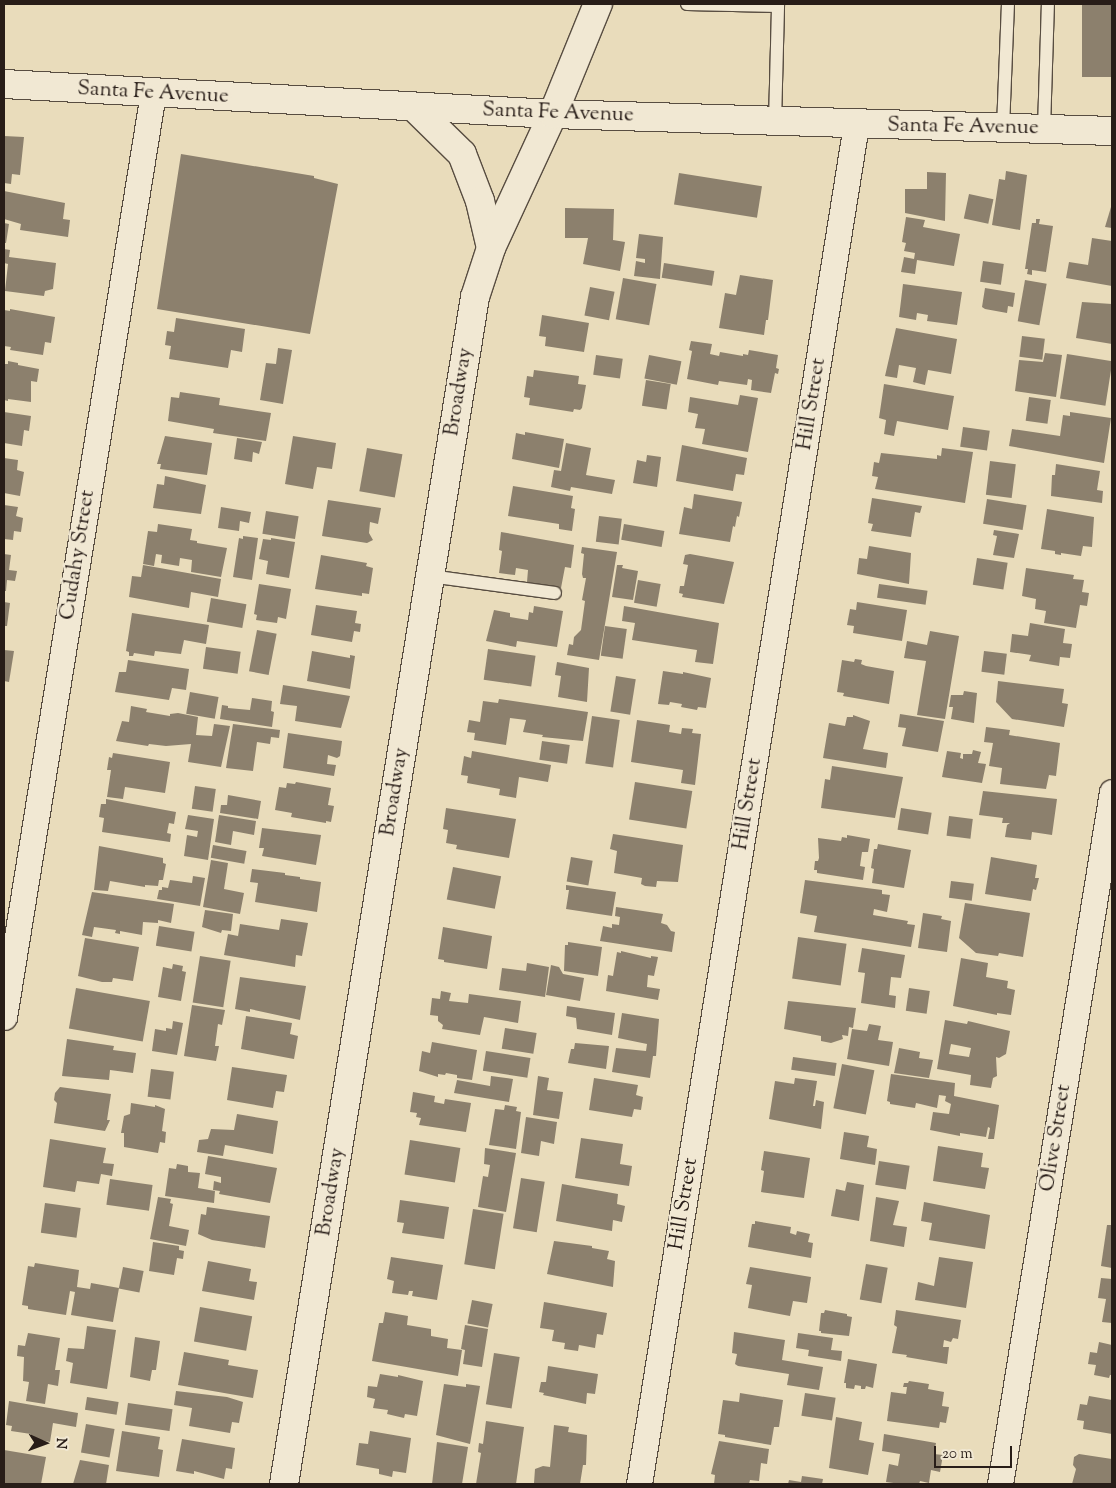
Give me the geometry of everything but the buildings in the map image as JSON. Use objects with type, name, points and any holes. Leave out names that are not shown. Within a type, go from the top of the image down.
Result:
[{"type":"main road","name":"Broadway","points":[[284,1484],[475,297],[491,248],[553,114],[598,4]]},
{"type":"main road","name":"Santa Fe Avenue","points":[[4,84],[553,114],[1112,131]]},
{"type":"main road","points":[[414,106],[462,154],[480,202],[491,248]]},
{"type":"street","name":"Cudahy Street","points":[[4,1017],[153,93]]},
{"type":"street","name":"Hill Street","points":[[639,1484],[856,124]]},
{"type":"street","name":"Olive Street","points":[[1000,1484],[1112,792]]},
{"type":"lane","points":[[687,4],[778,5],[775,122]]},
{"type":"lane","points":[[1003,128],[1008,4]]},
{"type":"lane","points":[[1044,128],[1048,4]]},
{"type":"lane","points":[[430,576],[555,593]]}]
